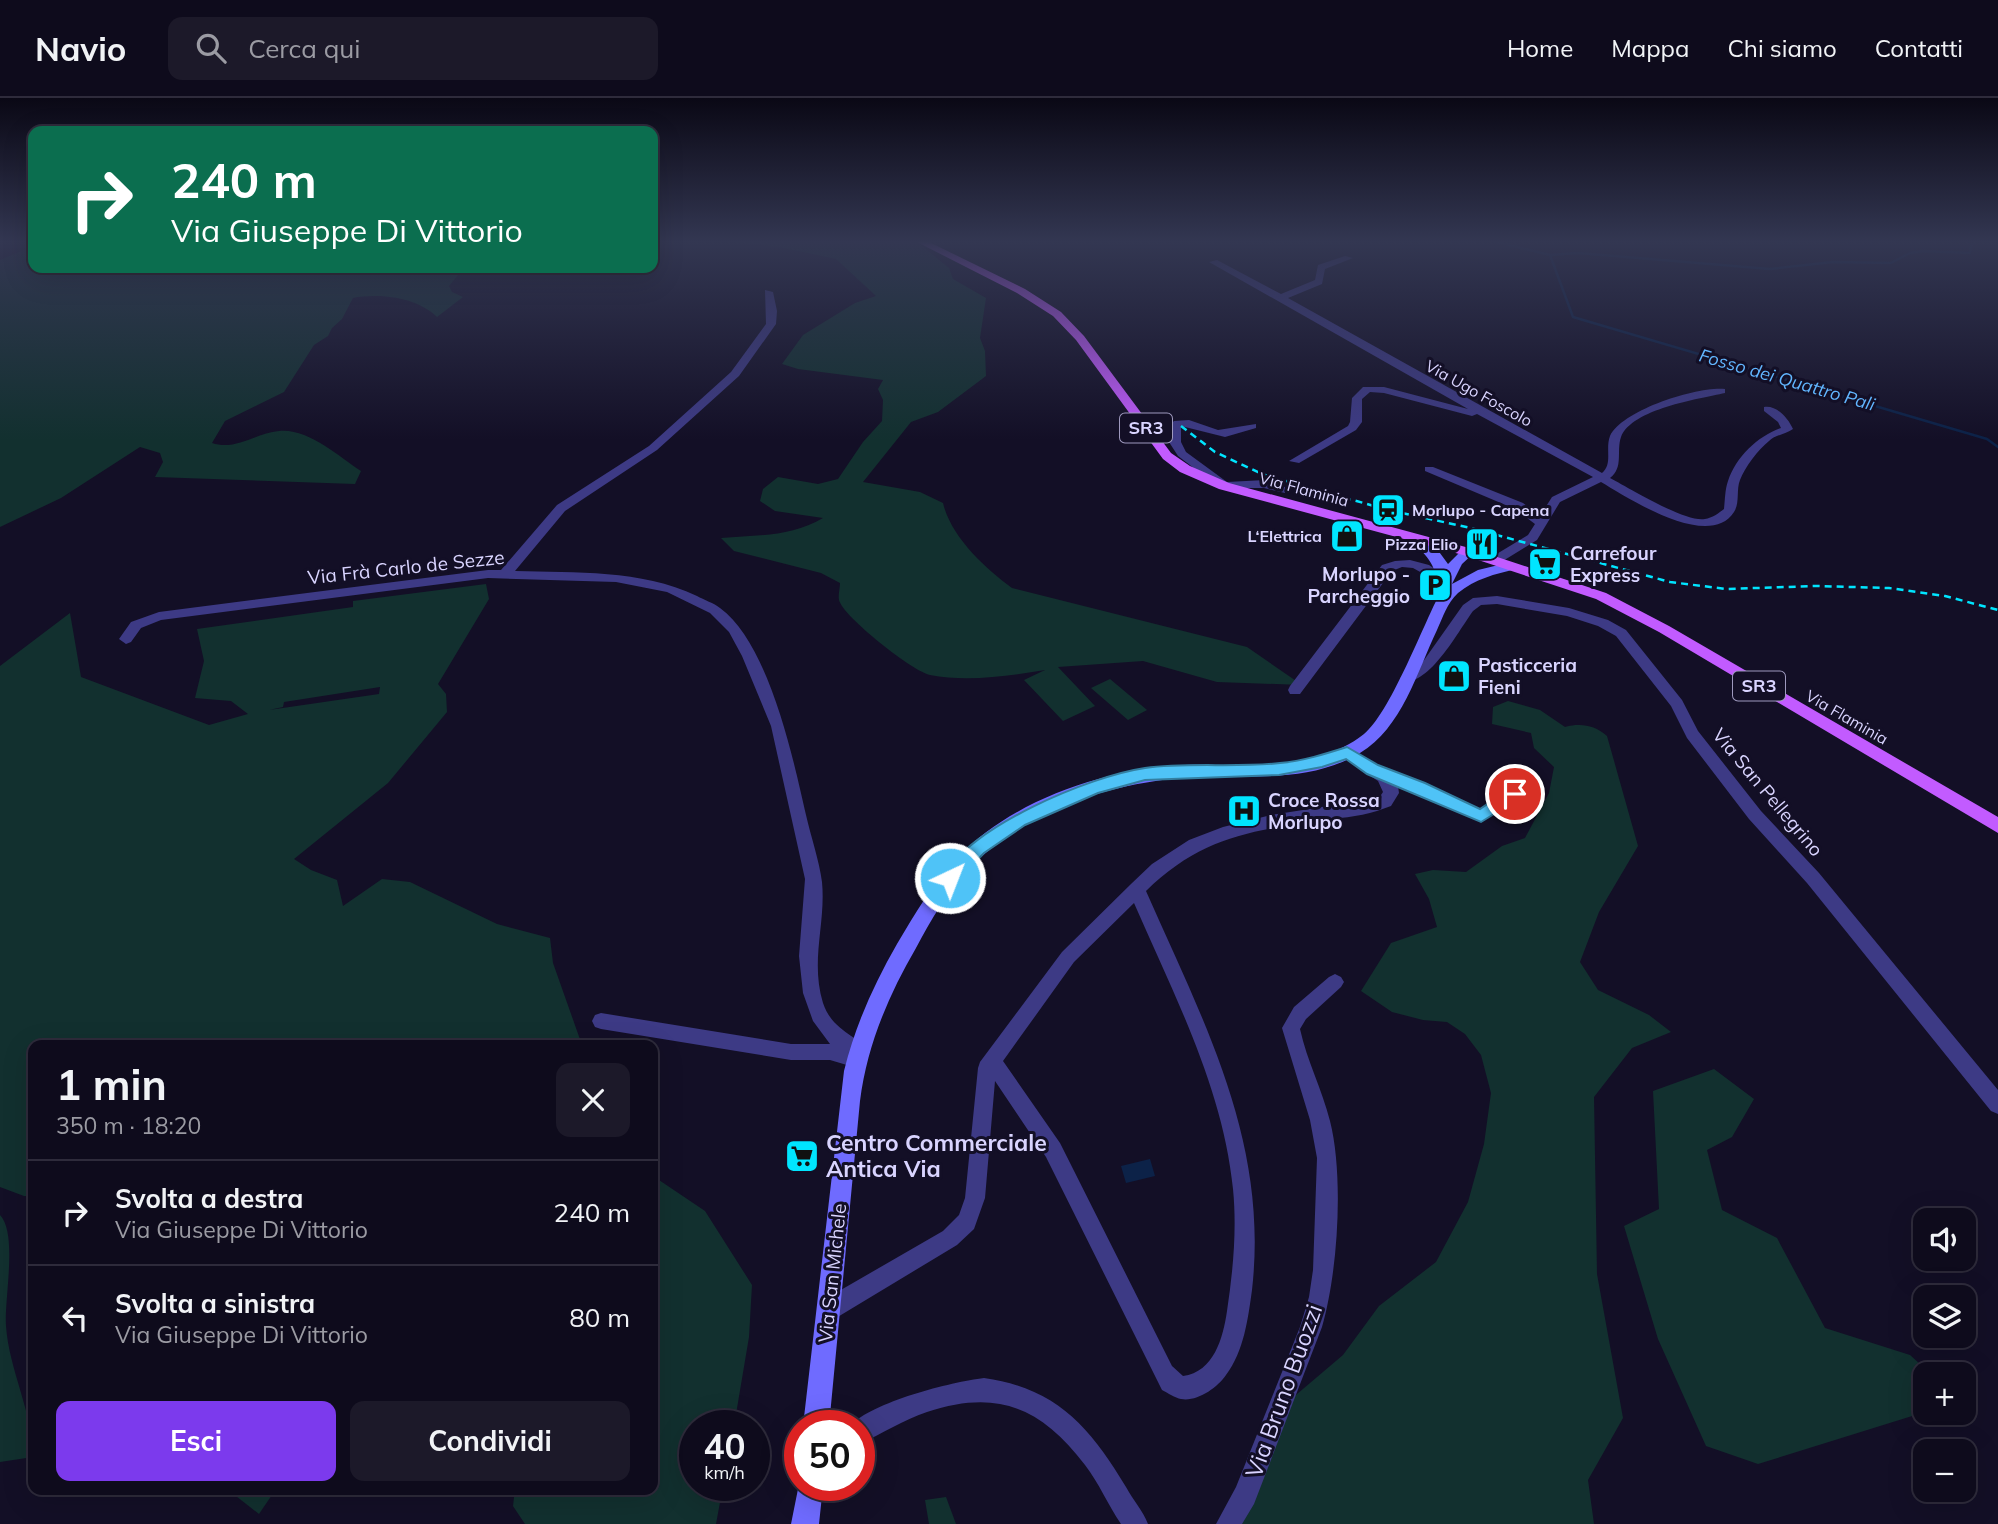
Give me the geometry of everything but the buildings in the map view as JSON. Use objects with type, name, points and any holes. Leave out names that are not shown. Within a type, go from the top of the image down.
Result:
[{"type":"main road","name":"Via Flaminia","points":[[1047,308],[1080,338],[1167,456],[1185,469],[1224,486],[1468,552],[1579,587],[1626,608],[1998,826]]},
{"type":"main road","points":[[1417,538],[1441,562],[1445,580],[1444,599]]},
{"type":"main road","points":[[1445,580],[1457,561],[1468,552]]},
{"type":"main road","points":[[1461,583],[1468,565],[1468,552]]},
{"type":"main road","points":[[1444,599],[1461,583],[1484,572],[1511,566]]},
{"type":"main road","name":"Via San Michele","points":[[818,1410],[858,1056],[887,983],[932,902],[972,854],[1013,824],[1085,791],[1137,775],[1177,771],[1279,769],[1322,761],[1363,744],[1381,728],[1444,599]]},
{"type":"main road","points":[[805,1524],[808,1501]]},
{"type":"street","points":[[505,574],[561,508],[653,448],[735,374],[771,324],[771,308]]},
{"type":"street","name":"Via Ugo Foscolo","points":[[1297,308],[1488,417],[1602,479],[1691,522],[1701,524],[1716,520],[1730,509],[1733,482],[1744,461],[1766,437],[1787,428],[1783,420],[1768,409]]},
{"type":"street","points":[[1295,461],[1350,430],[1356,422],[1357,398],[1370,389],[1384,390],[1429,404],[1488,417]]},
{"type":"street","points":[[1494,561],[1526,542],[1556,500],[1602,479],[1612,469],[1615,440],[1625,425],[1666,405],[1721,391]]},
{"type":"street","points":[[1252,426],[1221,436],[1185,422],[1174,425],[1175,442],[1186,457],[1224,486],[1265,484],[1281,490]]},
{"type":"street","points":[[1429,469],[1519,506],[1542,523]]},
{"type":"street","points":[[1295,690],[1387,568],[1400,563],[1414,564],[1445,580]]},
{"type":"street","name":"Via Frà Carlo de Sezze","points":[[126,639],[136,625],[159,616],[465,576],[505,574],[603,577],[651,583],[705,604],[734,629],[774,712],[811,864],[814,895],[809,961],[815,1003],[821,1019],[830,1031],[858,1056]]},
{"type":"street","name":"Via San Pellegrino","points":[[1407,678],[1427,666],[1468,608],[1478,601],[1497,600],[1563,611],[1597,620],[1621,633],[1680,709],[1692,734],[1760,821],[1813,878],[1998,1105]]},
{"type":"street","points":[[828,1310],[950,1238],[967,1222],[975,1198],[987,1068],[1068,957],[1178,853],[1218,834],[1270,821],[1382,804],[1391,790],[1387,782],[1347,752]]},
{"type":"street","points":[[1373,769],[1420,787],[1481,816],[1532,782]]},
{"type":"street","points":[[992,1061],[1053,1150],[1164,1374],[1170,1382],[1182,1388],[1203,1382],[1217,1370],[1226,1355],[1237,1317],[1244,1229],[1241,1171],[1236,1145],[1214,1076],[1137,889]]},
{"type":"street","name":"Via Bruno Buozzi","points":[[1228,1524],[1245,1495],[1311,1327],[1320,1297],[1324,1270],[1327,1158],[1320,1120],[1294,1044],[1292,1028],[1300,1013],[1335,982]]},
{"type":"street","points":[[600,1021],[791,1052],[830,1052],[858,1056]]},
{"type":"street","points":[[875,1424],[919,1403],[945,1395],[983,1388],[1012,1391],[1038,1403],[1085,1446],[1136,1524]]},
{"type":"green space","points":[[0,308],[348,308],[328,336],[314,345],[284,392],[225,421],[212,443],[229,445],[279,431],[301,434],[322,444],[361,471],[355,484],[155,477],[163,462],[160,453],[140,447],[61,498],[0,527]]},
{"type":"green space","points":[[424,308],[449,308],[437,317]]},
{"type":"green space","points":[[848,308],[985,308],[980,338],[985,351],[986,376],[938,412],[911,422],[863,482],[920,492],[943,503],[961,540],[980,561],[1012,588],[1247,647],[1302,685],[1217,682],[1143,661],[1058,667],[1095,706],[1063,721],[1024,680],[1045,670],[973,678],[944,677],[922,672],[865,630],[843,608],[839,600],[840,583],[821,573],[734,551],[721,538],[786,532],[823,518],[775,511],[760,501],[763,489],[778,477],[818,484],[838,479],[863,442],[882,421],[883,400],[878,389],[883,380],[798,369],[782,364],[803,335]]},
{"type":"green space","points":[[486,584],[489,599],[438,684],[446,694],[447,712],[388,783],[294,859],[311,870],[337,880],[343,906],[382,879],[410,882],[497,924],[550,938],[553,963],[580,1040],[28,1040],[28,1196],[0,1187],[0,666],[70,613],[81,677],[209,725],[248,714],[231,701],[195,698],[204,661],[197,629],[353,607],[353,601]],"holes":[[[380,687],[379,694],[269,710],[283,707],[284,702]]]},
{"type":"green space","points":[[1110,679],[1147,710],[1128,720],[1091,688]]},
{"type":"green space","points":[[1508,701],[1540,710],[1565,727],[1587,726],[1607,736],[1638,846],[1599,912],[1580,962],[1598,990],[1649,1015],[1671,1032],[1632,1048],[1594,1097],[1597,1274],[1623,1418],[1588,1480],[1594,1524],[1233,1524],[1290,1400],[1343,1355],[1379,1306],[1436,1262],[1468,1202],[1484,1144],[1491,1093],[1481,1055],[1465,1034],[1447,1022],[1423,1020],[1392,1012],[1361,991],[1391,943],[1437,927],[1429,899],[1415,874],[1433,870],[1466,872],[1502,846],[1525,838],[1549,793],[1554,767],[1534,748],[1531,733],[1492,724],[1493,707]]},
{"type":"green space","points":[[1714,1069],[1754,1099],[1732,1137],[1707,1150],[1722,1210],[1777,1238],[1825,1328],[1910,1355],[1918,1362],[1913,1362],[1913,1416],[1758,1464],[1706,1446],[1658,1339],[1624,1226],[1659,1209],[1653,1091]]},
{"type":"green space","points":[[658,1179],[705,1211],[752,1285],[749,1337],[737,1410],[679,1410],[679,1501],[720,1501],[716,1524],[525,1524],[513,1506],[514,1495],[658,1495]]},
{"type":"green space","points":[[0,1215],[5,1224],[9,1251],[6,1326],[11,1359],[28,1420],[28,1458],[0,1462]]},
{"type":"green space","points":[[235,1495],[272,1495],[259,1514]]},
{"type":"green space","points":[[946,1497],[956,1524],[929,1524],[925,1500]]},
{"type":"water","points":[[1150,1159],[1155,1176],[1126,1183],[1121,1166]]},
{"type":"waterway","name":"Fosso dei Quattro Pali","points":[[1569,308],[1573,317],[1987,439],[1998,447]]},
{"type":"railway","points":[[1181,426],[1215,452],[1262,474],[1388,510],[1471,528],[1670,582],[1726,589],[1816,586],[1889,588],[1945,596],[1998,610]]},
{"type":"place","name":"Morlupo - Capena","points":[[1388,510]]},
{"type":"place","name":"L‘Elettrica","points":[[1347,536]]},
{"type":"place","name":"Pizza Elio","points":[[1482,544]]},
{"type":"place","name":"Carrefour Express","points":[[1545,564]]},
{"type":"place","name":"Morlupo - Parcheggio","points":[[1435,585]]},
{"type":"place","name":"Pasticceria Fieni","points":[[1454,676]]},
{"type":"place","name":"Croce Rossa Morlupo","points":[[1244,811]]},
{"type":"place","name":"Centro Commerciale Antica Via","points":[[802,1156]]},
{"type":"route","points":[[950,878],[979,848],[1020,820],[1094,788],[1145,774],[1279,769],[1322,761],[1347,752],[1373,769],[1420,787],[1481,816],[1515,794]]}]
